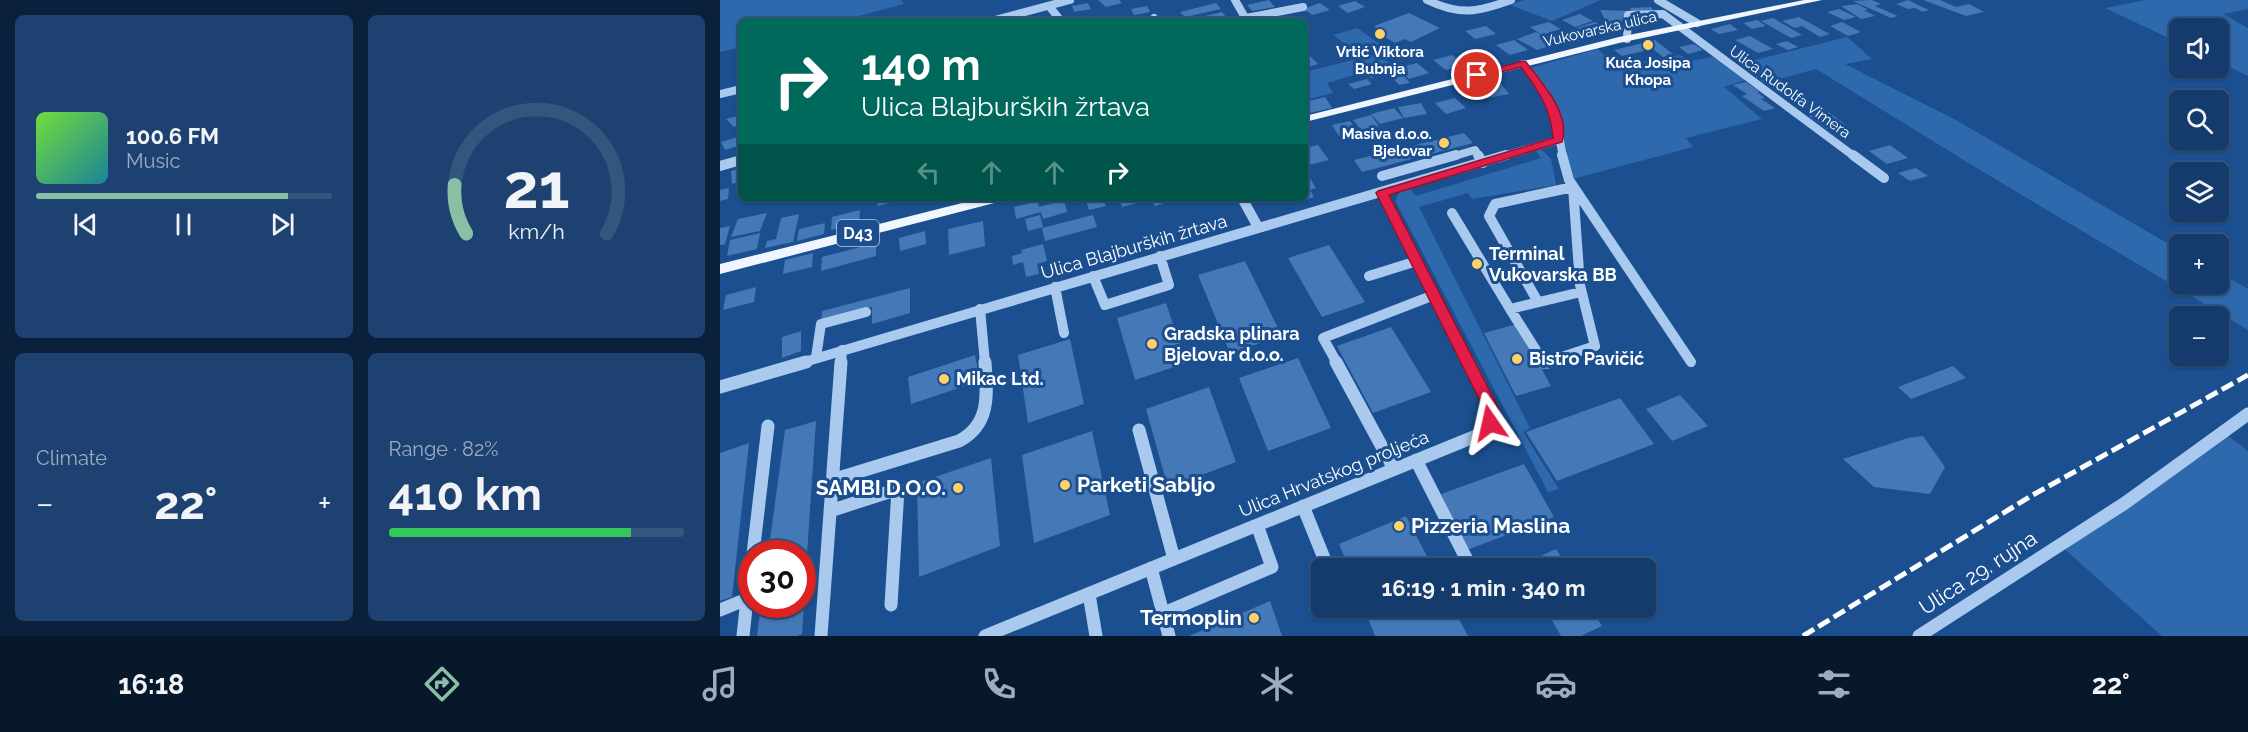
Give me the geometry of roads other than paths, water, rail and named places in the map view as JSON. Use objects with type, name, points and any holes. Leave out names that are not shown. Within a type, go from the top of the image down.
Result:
[{"type":"main road","name":"Vukovarska ulica","points":[[1308,118],[1627,39],[1817,0]]},
{"type":"main road","name":"D43","points":[[720,269],[985,201]]},
{"type":"street","points":[[1003,18],[1070,0]]},
{"type":"street","points":[[1235,0],[1246,18]]},
{"type":"street","points":[[1428,0],[1453,12],[1468,13],[1479,12],[1511,0]]},
{"type":"street","points":[[1658,0],[1697,23]]},
{"type":"street","points":[[1049,6],[1059,18]]},
{"type":"street","points":[[1256,18],[1303,7]]},
{"type":"street","name":"Ulica Rudolfa Vimera","points":[[1627,39],[1628,15],[1663,14],[1884,178]]},
{"type":"street","points":[[1523,64],[1546,96],[1557,121],[1558,140],[1569,180],[1691,362]]},
{"type":"street","points":[[720,94],[738,90]]},
{"type":"street","name":"Ulica Blajburških žrtava","points":[[720,387],[1558,140]]},
{"type":"street","points":[[1382,176],[1474,150],[1483,163]]},
{"type":"street","points":[[720,166],[738,161]]},
{"type":"street","points":[[1452,213],[1544,363],[1595,346],[1581,292],[1573,187]]},
{"type":"street","points":[[1538,302],[1489,216],[1495,204],[1573,187]]},
{"type":"street","name":"Ulica Hrvatskog proljeća","points":[[985,636],[1476,436],[1490,423],[1491,407],[1382,193]]},
{"type":"street","points":[[1244,201],[1257,227]]},
{"type":"street","points":[[1094,276],[1105,305],[1169,285],[1160,256]]},
{"type":"street","points":[[1369,276],[1417,261]]},
{"type":"street","points":[[1055,287],[1064,333]]},
{"type":"street","points":[[1510,309],[1581,292]]},
{"type":"street","points":[[1394,469],[1323,338],[1434,295]]},
{"type":"street","points":[[832,480],[959,441],[974,432],[982,420],[985,398],[980,309]]},
{"type":"street","points":[[816,357],[821,324],[866,312]]},
{"type":"street","points":[[821,636],[842,350]]},
{"type":"street","name":"Ulica 29. rujna","points":[[1919,636],[2125,503],[2248,414]]},
{"type":"street","points":[[755,540],[768,426]]},
{"type":"street","points":[[1139,430],[1174,559]]},
{"type":"street","points":[[1416,460],[1465,558]]},
{"type":"street","points":[[830,511],[898,489],[891,606]]},
{"type":"street","points":[[1303,506],[1325,558]]},
{"type":"street","points":[[1164,613],[1272,567],[1257,525]]},
{"type":"street","points":[[1151,568],[1169,636]]},
{"type":"street","points":[[1089,594],[1096,636]]},
{"type":"street","points":[[720,610],[738,603]]},
{"type":"street","points":[[742,636],[744,618]]},
{"type":"railway","points":[[1803,636],[2031,496],[2248,375]]},
{"type":"place","name":"Vrtić Viktora Bubnja","points":[[1380,34]]},
{"type":"place","name":"Kuća Josipa Khopa","points":[[1648,45]]},
{"type":"place","name":"Masiva d.o.o. Bjelovar","points":[[1444,143]]},
{"type":"place","name":"Terminal Vukovarska BB","points":[[1477,264]]},
{"type":"place","name":"Gradska plinara Bjelovar d.o.o.","points":[[1152,344]]},
{"type":"place","name":"Bistro Pavičić","points":[[1517,359]]},
{"type":"place","name":"Mikac Ltd.","points":[[944,379]]},
{"type":"place","name":"Parketi Sabljo","points":[[1065,485]]},
{"type":"place","name":"SAMBI D.O.O.","points":[[958,488]]},
{"type":"place","name":"Pizzeria Maslina","points":[[1399,526]]},
{"type":"place","name":"Termoplin","points":[[1254,618]]}]
